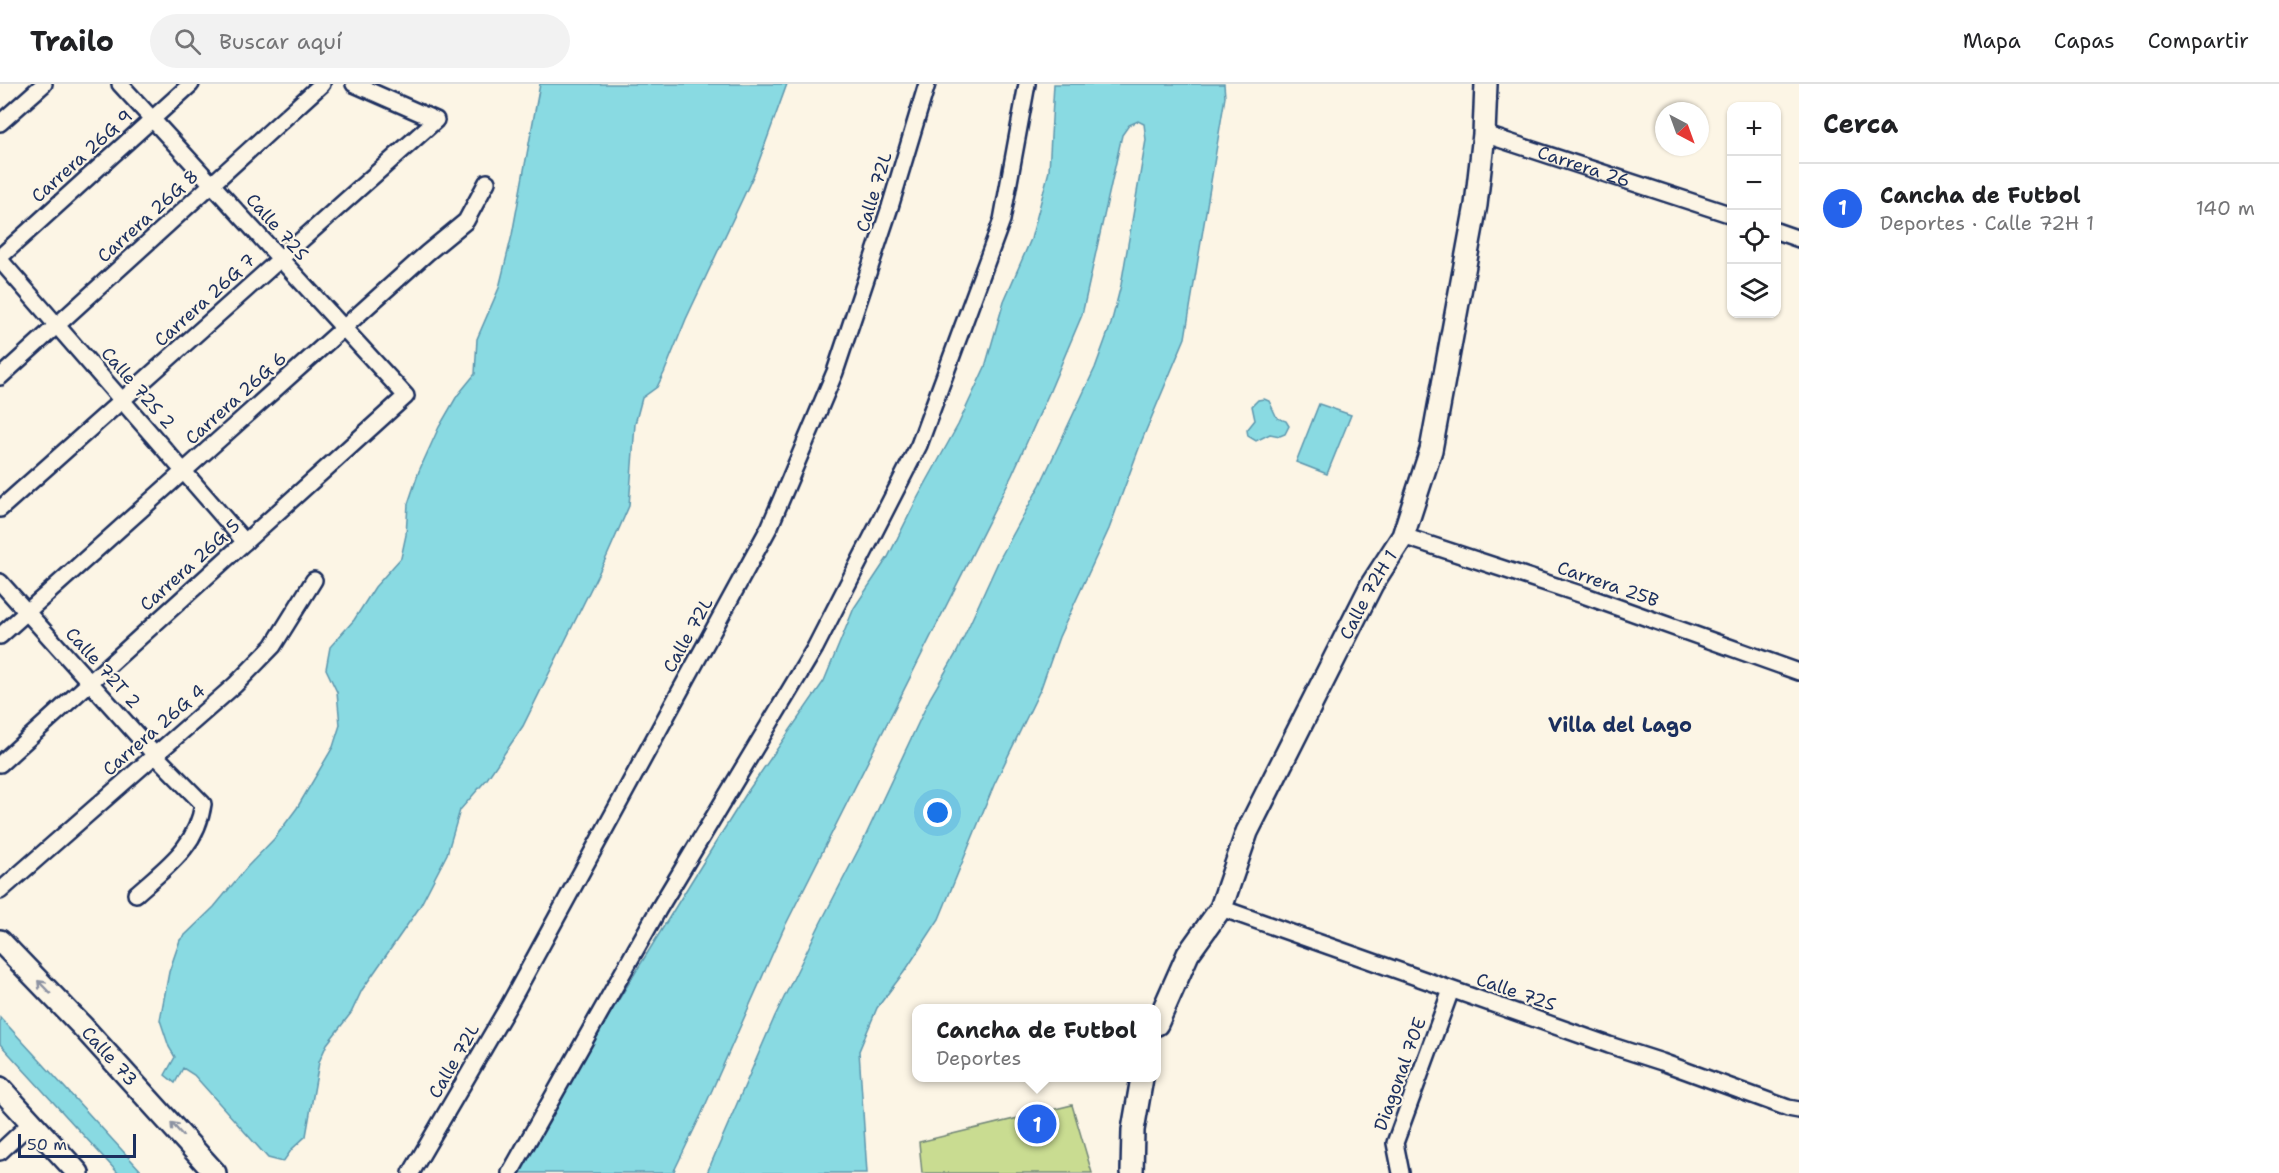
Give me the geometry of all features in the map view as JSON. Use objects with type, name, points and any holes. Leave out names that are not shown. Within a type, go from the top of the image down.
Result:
[{"type":"street","points":[[0,123],[44,84]]},
{"type":"street","name":"Calle 72S","points":[[120,84],[406,396]]},
{"type":"street","name":"Carrera 26G 9","points":[[0,259],[191,84]]},
{"type":"street","name":"Carrera 26G 8","points":[[0,377],[322,84]]},
{"type":"street","name":"Carrera 26G 7","points":[[0,509],[436,120],[354,84]]},
{"type":"street","name":"Calle 72L","points":[[411,1173],[509,1005],[770,526],[835,372],[890,207],[927,84]]},
{"type":"street","points":[[510,1173],[658,910],[815,648],[919,446],[1002,220],[1028,84]]},
{"type":"street","points":[[1484,134],[1486,84]]},
{"type":"street","name":"Carrera 26","points":[[1484,134],[1727,214]]},
{"type":"street","name":"Calle 72H 1","points":[[1161,1014],[1188,954],[1221,908],[1247,832],[1372,584],[1403,536],[1431,450],[1476,205],[1484,134]]},
{"type":"street","name":"Carrera 26G 6","points":[[0,636],[343,328],[466,221],[487,182]]},
{"type":"street","points":[[1781,233],[1799,239]]},
{"type":"street","name":"Calle 72S 2","points":[[0,259],[245,542]]},
{"type":"street","name":"Carrera 26G 5","points":[[0,764],[406,396]]},
{"type":"street","name":"Carrera 25B","points":[[1403,536],[1583,595],[1799,672]]},
{"type":"street","name":"Carrera 26G 4","points":[[0,891],[235,685],[273,645],[314,580]]},
{"type":"street","name":"Calle 72T 2","points":[[0,582],[154,754],[204,804],[201,822],[189,843],[136,894]]},
{"type":"street","name":"Calle 72S","points":[[1221,908],[1799,1110]]},
{"type":"street","name":"Calle 73","points":[[0,941],[82,1026],[215,1173]]},
{"type":"street","name":"Diagonal 70E","points":[[1401,1173],[1395,1143],[1451,990]]},
{"type":"street","points":[[1132,1173],[1133,1130],[1141,1082]]},
{"type":"street","points":[[0,1088],[78,1173]]},
{"type":"street","points":[[0,1152],[32,1122]]},
{"type":"green space","points":[[1072,1105],[1092,1173],[922,1173],[919,1142]]},
{"type":"water","points":[[540,84],[787,84],[755,172],[686,319],[664,373],[657,387],[642,398],[635,424],[629,506],[607,556],[523,726],[487,779],[460,810],[447,854],[419,908],[362,990],[351,1013],[327,1044],[319,1062],[306,1136],[292,1149],[283,1162],[268,1158],[194,1075],[183,1068],[175,1083],[165,1075],[175,1057],[169,1047],[160,1020],[169,972],[180,940],[214,907],[274,839],[297,808],[333,747],[340,725],[337,692],[326,669],[330,647],[354,620],[375,587],[401,558],[406,535],[408,504],[419,471],[439,427],[457,396],[475,374],[477,339],[499,288],[512,235]]},
{"type":"water","points":[[1054,84],[1224,84],[1225,97],[1185,338],[1142,440],[1109,529],[1059,637],[1041,688],[994,785],[939,919],[877,1008],[859,1051],[867,1173],[707,1173],[775,1016],[864,839],[930,698],[957,652],[999,560],[1040,485],[1095,368],[1111,324],[1121,285],[1146,140],[1144,124],[1138,121],[1129,125],[1122,135],[1082,315],[1049,393],[1012,475],[783,930],[673,1173],[520,1173],[562,1092],[691,882],[748,791],[824,681],[854,608],[888,557],[958,425],[985,367],[1004,301],[1031,239],[1049,171]]},
{"type":"water","points":[[1258,400],[1269,401],[1277,418],[1286,421],[1289,426],[1285,434],[1280,436],[1270,434],[1256,441],[1248,436],[1247,430],[1255,420],[1252,406]]},
{"type":"water","points":[[1319,404],[1351,415],[1327,474],[1296,462]]},
{"type":"water","points":[[0,1017],[143,1173],[118,1173],[0,1044]]},
{"type":"place","name":"Cancha de Futbol","points":[[1037,1124]]},
{"type":"district","name":"Villa del Lago","points":[[1620,725]]}]
